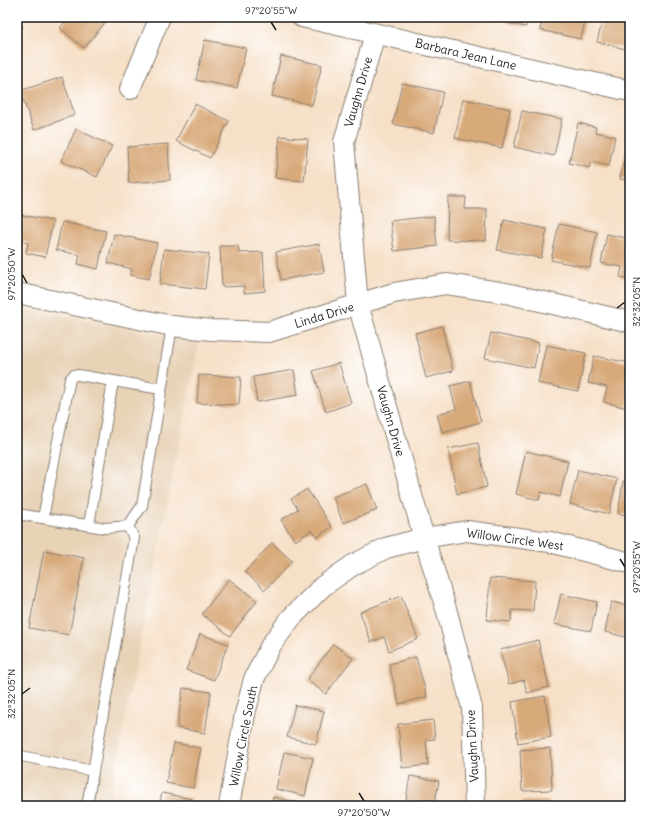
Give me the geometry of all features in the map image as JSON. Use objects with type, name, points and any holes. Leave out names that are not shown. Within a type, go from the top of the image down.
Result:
[{"type":"street","points":[[130,89],[160,17]]},
{"type":"street","name":"Barbara Jean Lane","points":[[302,17],[630,92]]},
{"type":"street","name":"Vaughn Drive","points":[[375,34],[344,142],[358,304],[472,708],[475,806]]},
{"type":"street","name":"Linda Drive","points":[[17,292],[172,326],[212,330],[269,332],[394,293],[446,284],[506,293],[630,322]]},
{"type":"street","name":"Willow Circle West","points":[[424,538],[467,531],[550,542],[630,563]]},
{"type":"street","name":"Willow Circle South","points":[[229,806],[245,714],[254,679],[271,645],[291,618],[323,586],[353,565],[386,548],[424,538]]},
{"type":"lane","points":[[128,526],[142,506],[172,326]]},
{"type":"lane","points":[[43,518],[70,379],[78,374],[161,389]]},
{"type":"lane","points":[[89,525],[113,381]]},
{"type":"lane","points":[[17,516],[43,518],[105,528],[128,526]]},
{"type":"lane","points":[[87,806],[134,538],[128,526]]},
{"type":"lane","points":[[17,754],[93,771]]},
{"type":"shaded area","points":[[17,307],[199,342],[108,806],[17,806]]},
{"type":"building","points":[[69,17],[110,17],[84,48],[60,28]]},
{"type":"building","points":[[508,17],[528,17],[526,27],[507,23]]},
{"type":"building","points":[[543,17],[586,17],[581,39],[540,30]]},
{"type":"building","points":[[603,17],[630,17],[630,50],[597,42]]},
{"type":"building","points":[[17,21],[23,26],[17,33]]},
{"type":"building","points":[[205,40],[246,48],[237,88],[196,80]]},
{"type":"building","points":[[281,56],[322,65],[312,105],[272,96]]},
{"type":"building","points":[[62,77],[75,115],[34,130],[20,91]]},
{"type":"building","points":[[402,83],[443,92],[434,133],[393,124]]},
{"type":"building","points":[[463,99],[510,109],[502,148],[455,138]]},
{"type":"building","points":[[195,104],[229,121],[210,158],[176,141]]},
{"type":"building","points":[[522,111],[562,119],[554,156],[514,147]]},
{"type":"building","points":[[578,123],[596,127],[595,132],[615,136],[609,166],[591,162],[589,168],[569,163]]},
{"type":"building","points":[[76,129],[112,146],[97,177],[61,161]]},
{"type":"building","points":[[630,135],[630,181],[620,179]]},
{"type":"building","points":[[280,136],[308,139],[304,181],[275,178]]},
{"type":"building","points":[[168,144],[170,180],[129,183],[127,147]]},
{"type":"building","points":[[448,197],[466,197],[465,209],[487,209],[486,241],[447,240]]},
{"type":"building","points":[[17,214],[53,221],[45,257],[26,253],[28,243],[17,241]]},
{"type":"building","points":[[434,216],[437,246],[394,251],[390,221]]},
{"type":"building","points":[[504,220],[547,229],[541,258],[497,250]]},
{"type":"building","points":[[62,222],[106,231],[98,269],[78,264],[80,255],[56,250]]},
{"type":"building","points":[[559,224],[597,232],[590,268],[551,260]]},
{"type":"building","points":[[114,234],[157,243],[149,279],[130,275],[132,269],[108,263]]},
{"type":"building","points":[[607,234],[630,239],[630,279],[620,277],[622,267],[601,263]]},
{"type":"building","points":[[319,244],[324,272],[281,280],[276,252]]},
{"type":"building","points":[[220,246],[238,246],[239,253],[263,252],[265,291],[244,293],[244,286],[222,287]]},
{"type":"building","points":[[164,249],[209,254],[205,289],[160,284]]},
{"type":"building","points":[[442,326],[453,371],[426,378],[415,333]]},
{"type":"building","points":[[491,333],[539,343],[534,368],[485,358]]},
{"type":"building","points":[[546,345],[586,353],[578,391],[538,383]]},
{"type":"building","points":[[594,356],[630,363],[630,395],[627,408],[604,402],[607,387],[588,383]]},
{"type":"building","points":[[339,363],[351,403],[326,412],[313,371]]},
{"type":"building","points":[[294,370],[298,395],[257,402],[253,377]]},
{"type":"building","points":[[199,375],[241,377],[239,405],[197,403]]},
{"type":"building","points":[[470,381],[481,422],[442,432],[437,414],[456,409],[450,386]]},
{"type":"building","points":[[478,443],[487,487],[457,494],[448,449]]},
{"type":"building","points":[[526,451],[568,461],[560,497],[541,492],[539,500],[516,494]]},
{"type":"building","points":[[578,470],[617,479],[609,514],[570,504]]},
{"type":"building","points":[[623,481],[630,482],[630,515],[618,514]]},
{"type":"building","points":[[367,484],[377,510],[343,523],[333,497]]},
{"type":"building","points":[[307,489],[332,527],[317,537],[312,530],[295,541],[281,520],[298,509],[291,499]]},
{"type":"building","points":[[272,543],[292,561],[265,590],[245,572]]},
{"type":"building","points":[[44,550],[84,558],[69,635],[29,628]]},
{"type":"building","points":[[490,578],[535,581],[533,611],[512,610],[511,622],[487,620]]},
{"type":"building","points":[[229,579],[257,601],[230,636],[202,614]]},
{"type":"building","points":[[561,594],[597,602],[591,631],[554,624]]},
{"type":"building","points":[[401,596],[418,639],[389,651],[384,637],[371,642],[360,612]]},
{"type":"building","points":[[611,602],[630,606],[630,638],[605,632]]},
{"type":"building","points":[[200,634],[228,644],[214,680],[186,670]]},
{"type":"building","points":[[538,640],[549,687],[527,693],[524,680],[509,684],[500,650]]},
{"type":"building","points":[[333,644],[353,658],[326,694],[307,680]]},
{"type":"building","points":[[416,657],[427,697],[399,704],[389,664]]},
{"type":"building","points":[[183,688],[211,692],[205,733],[177,728]]},
{"type":"building","points":[[545,696],[551,737],[518,743],[512,702]]},
{"type":"building","points":[[295,705],[324,711],[316,744],[287,737]]},
{"type":"building","points":[[433,720],[435,739],[426,740],[428,765],[402,768],[398,724]]},
{"type":"building","points":[[174,743],[201,748],[193,788],[166,783]]},
{"type":"building","points":[[550,748],[552,790],[522,791],[520,750]]},
{"type":"building","points":[[284,752],[313,758],[305,796],[276,789]]},
{"type":"building","points":[[410,776],[439,781],[434,806],[405,806]]},
{"type":"building","points":[[162,793],[192,799],[191,806],[159,806]]},
{"type":"building","points":[[273,797],[305,804],[304,806],[272,806]]},
{"type":"building","points":[[522,801],[549,801],[549,806],[522,806]]}]
